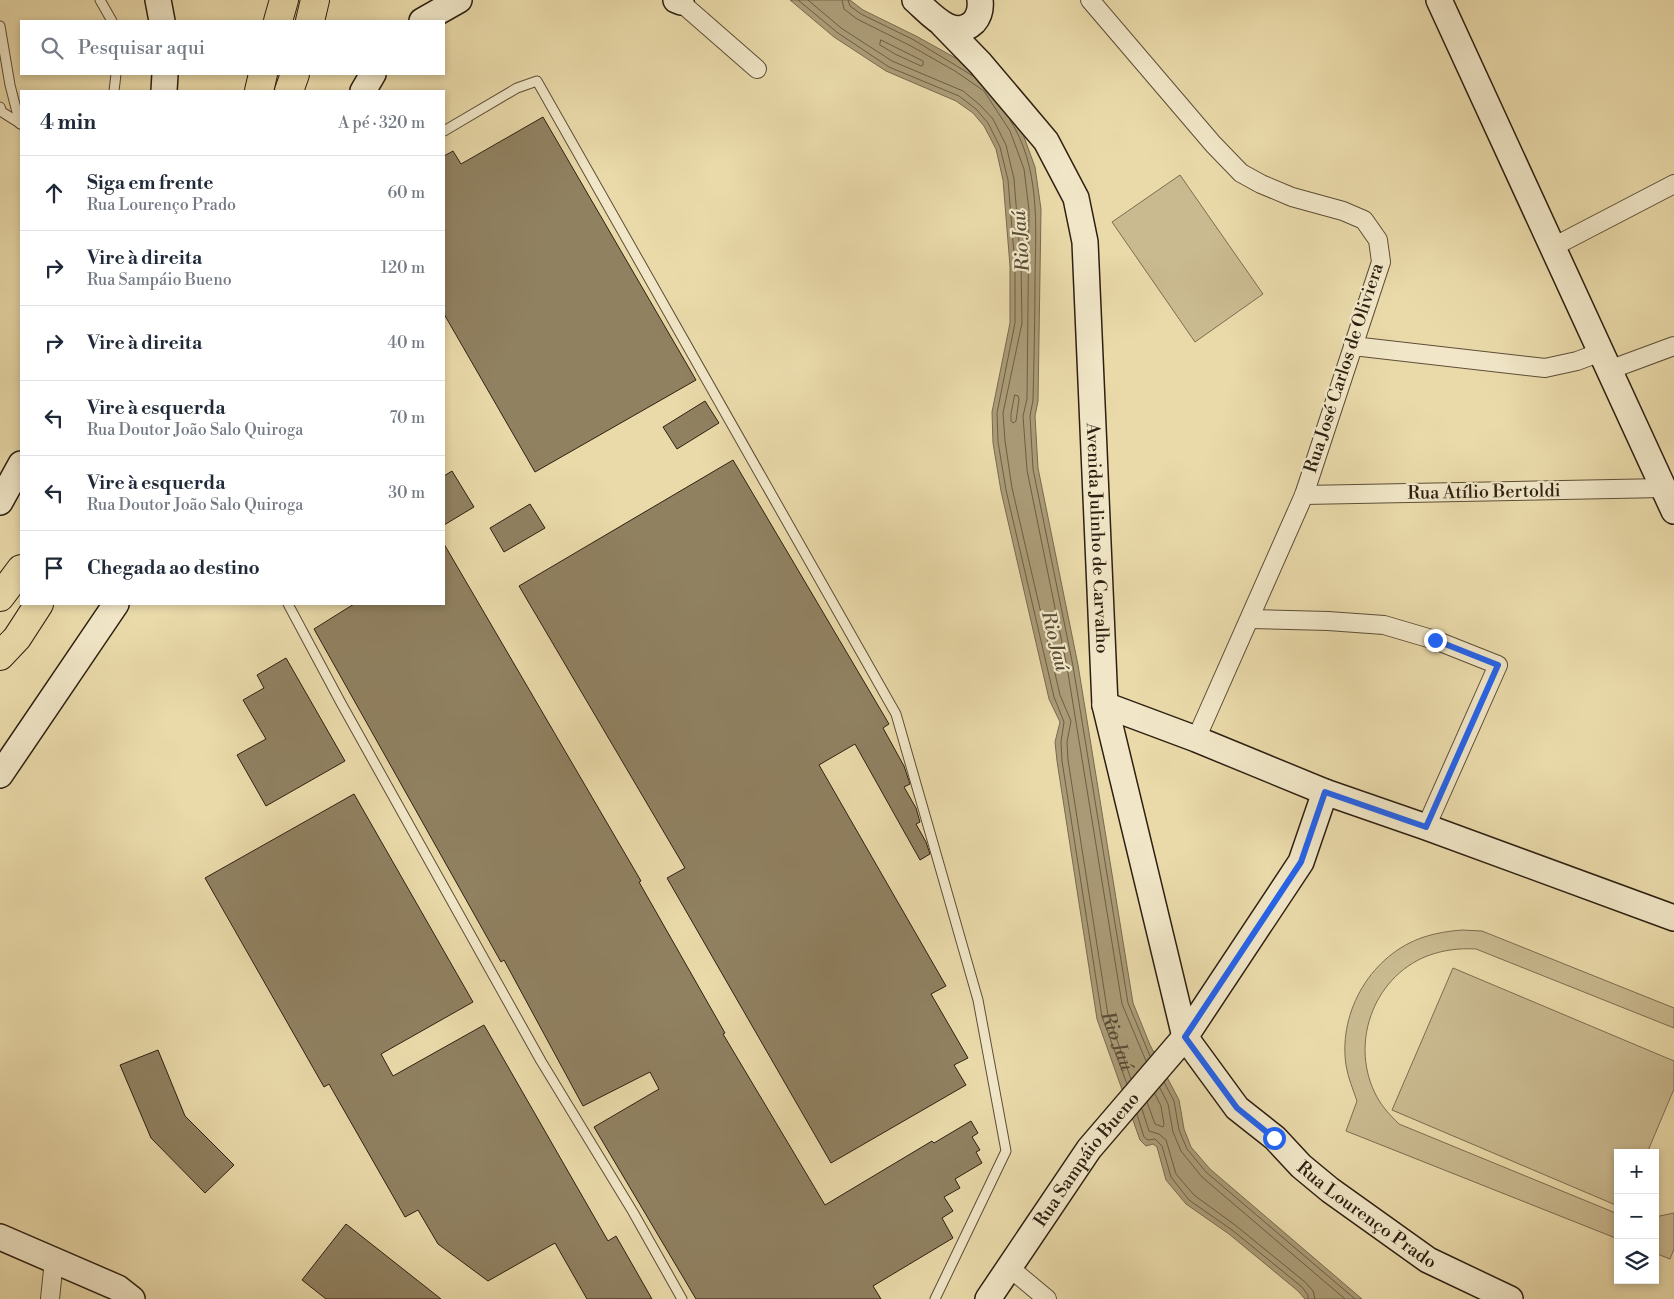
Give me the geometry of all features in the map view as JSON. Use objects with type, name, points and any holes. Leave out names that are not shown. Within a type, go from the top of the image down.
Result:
[{"type":"highway","points":[[278,20],[284,0]]},
{"type":"highway","points":[[310,20],[315,0]]},
{"type":"highway","points":[[259,90],[263,75]]},
{"type":"highway","points":[[289,90],[295,75]]},
{"type":"highway","points":[[0,598],[20,569]]},
{"type":"highway","points":[[9,647],[38,605]]},
{"type":"highway","points":[[9,647],[47,605]]},
{"type":"street","points":[[158,0],[162,20]]},
{"type":"street","points":[[424,20],[459,0]]},
{"type":"street","name":"Avenida Julinho de Carvalho","points":[[915,0],[938,15],[1046,141],[1076,198],[1085,242],[1105,705],[1185,1037]]},
{"type":"street","name":"Rua José Carlos de Oliviera","points":[[1090,0],[1213,144],[1241,173],[1292,197],[1343,211],[1364,220],[1378,240],[1381,262],[1304,495],[1196,739]]},
{"type":"street","points":[[1440,0],[1674,510]]},
{"type":"street","points":[[678,1],[757,69]]},
{"type":"street","points":[[938,15],[950,28],[958,29],[966,27],[984,7]]},
{"type":"street","points":[[980,63],[984,7]]},
{"type":"street","points":[[164,90],[165,75]]},
{"type":"street","points":[[364,90],[372,75]]},
{"type":"street","points":[[1553,247],[1674,184]]},
{"type":"street","points":[[1353,346],[1545,368],[1577,361],[1605,361],[1674,346]]},
{"type":"street","points":[[0,502],[20,466]]},
{"type":"street","name":"Rua Atílio Bertoldi","points":[[1304,495],[1664,488]]},
{"type":"street","points":[[0,775],[115,605]]},
{"type":"street","points":[[1250,619],[1384,625],[1435,640],[1498,665],[1426,827]]},
{"type":"street","points":[[1105,705],[1196,739],[1325,792],[1674,918]]},
{"type":"street","name":"Rua Sampáio Bueno","points":[[988,1299],[1089,1149],[1185,1037],[1301,862],[1325,792]]},
{"type":"street","name":"Rua Lourenço Prado","points":[[1185,1037],[1237,1108],[1274,1138],[1301,1166],[1330,1190],[1428,1260],[1510,1299]]},
{"type":"street","points":[[0,1236],[54,1260],[120,1295]]},
{"type":"street","points":[[50,1299],[54,1260]]},
{"type":"street","points":[[1010,1268],[1047,1299]]},
{"type":"lane","points":[[100,0],[111,20]]},
{"type":"lane","points":[[0,26],[10,85],[20,124]]},
{"type":"lane","points":[[114,90],[116,75]]},
{"type":"lane","points":[[445,130],[517,88],[537,81],[896,714],[978,1000],[1006,1151],[935,1299]]},
{"type":"lane","points":[[0,107],[2,112],[20,124]]},
{"type":"lane","points":[[289,605],[341,703],[541,1061],[633,1212],[682,1299]]},
{"type":"shaded area","points":[[1180,175],[1263,294],[1195,342],[1112,222]]},
{"type":"shaded area","points":[[1462,930],[1482,931],[1674,1008],[1674,1028],[1476,949],[1463,949],[1433,954],[1408,966],[1392,980],[1380,997],[1371,1016],[1366,1036],[1365,1057],[1369,1077],[1379,1101],[1399,1124],[1614,1212],[1614,1237],[1346,1131],[1357,1101],[1347,1070],[1345,1045],[1353,1005],[1362,987],[1374,971],[1389,957],[1405,945],[1443,932]]},
{"type":"shaded area","points":[[1453,968],[1674,1061],[1674,1089],[1649,1149],[1614,1149],[1614,1204],[1392,1110]]},
{"type":"shaded area","points":[[1674,1213],[1674,1249],[1670,1259],[1659,1255],[1659,1216]]},
{"type":"water","name":"Rio Jaú","points":[[790,0],[850,0],[863,10],[916,36],[961,61],[993,84],[1020,126],[1035,167],[1041,209],[1038,401],[1035,416],[1038,468],[1078,665],[1133,1003],[1150,1045],[1179,1100],[1184,1129],[1191,1147],[1210,1169],[1362,1299],[1305,1299],[1298,1291],[1229,1234],[1186,1204],[1166,1180],[1157,1147],[1153,1144],[1146,1146],[1140,1140],[1097,1019],[1057,761],[1055,742],[1060,722],[1049,699],[1001,491],[993,443],[992,412],[1010,323],[1010,266],[1003,180],[996,149],[984,126],[973,113],[956,101],[886,71],[834,37]]},
{"type":"building","points":[[543,117],[696,380],[535,472],[445,316],[445,155],[453,151],[461,164]]},
{"type":"building","points":[[705,401],[719,423],[677,449],[663,427]]},
{"type":"building","points":[[733,460],[889,724],[883,728],[904,766],[910,784],[904,787],[916,808],[920,822],[916,824],[930,854],[920,860],[855,744],[819,765],[946,986],[931,994],[968,1058],[954,1065],[966,1085],[831,1163],[667,878],[685,868],[519,586]]},
{"type":"building","points":[[452,471],[474,507],[445,524],[445,475]]},
{"type":"building","points":[[530,504],[545,528],[504,552],[490,528]]},
{"type":"building","points":[[445,546],[641,881],[639,882],[725,1033],[723,1034],[825,1205],[932,1141],[934,1143],[971,1121],[978,1133],[972,1137],[980,1150],[976,1152],[982,1163],[955,1179],[960,1188],[944,1197],[953,1211],[942,1218],[953,1238],[873,1286],[881,1299],[696,1299],[594,1127],[659,1089],[650,1072],[583,1106],[504,960],[501,962],[314,629],[352,605],[445,605]]},
{"type":"building","points":[[286,658],[345,761],[266,806],[237,755],[266,739],[243,700],[264,688],[257,675]]},
{"type":"building","points":[[354,794],[473,1002],[381,1054],[393,1076],[484,1025],[608,1241],[616,1236],[652,1299],[587,1299],[555,1243],[488,1281],[438,1244],[418,1210],[405,1217],[329,1084],[324,1087],[205,878]]},
{"type":"building","points":[[158,1050],[185,1116],[234,1165],[205,1193],[151,1138],[120,1065]]},
{"type":"building","points":[[346,1224],[441,1299],[326,1299],[302,1280]]},
{"type":"route","points":[[1274,1138],[1237,1108],[1185,1037],[1301,862],[1325,792],[1426,827],[1498,665],[1435,640]]}]
